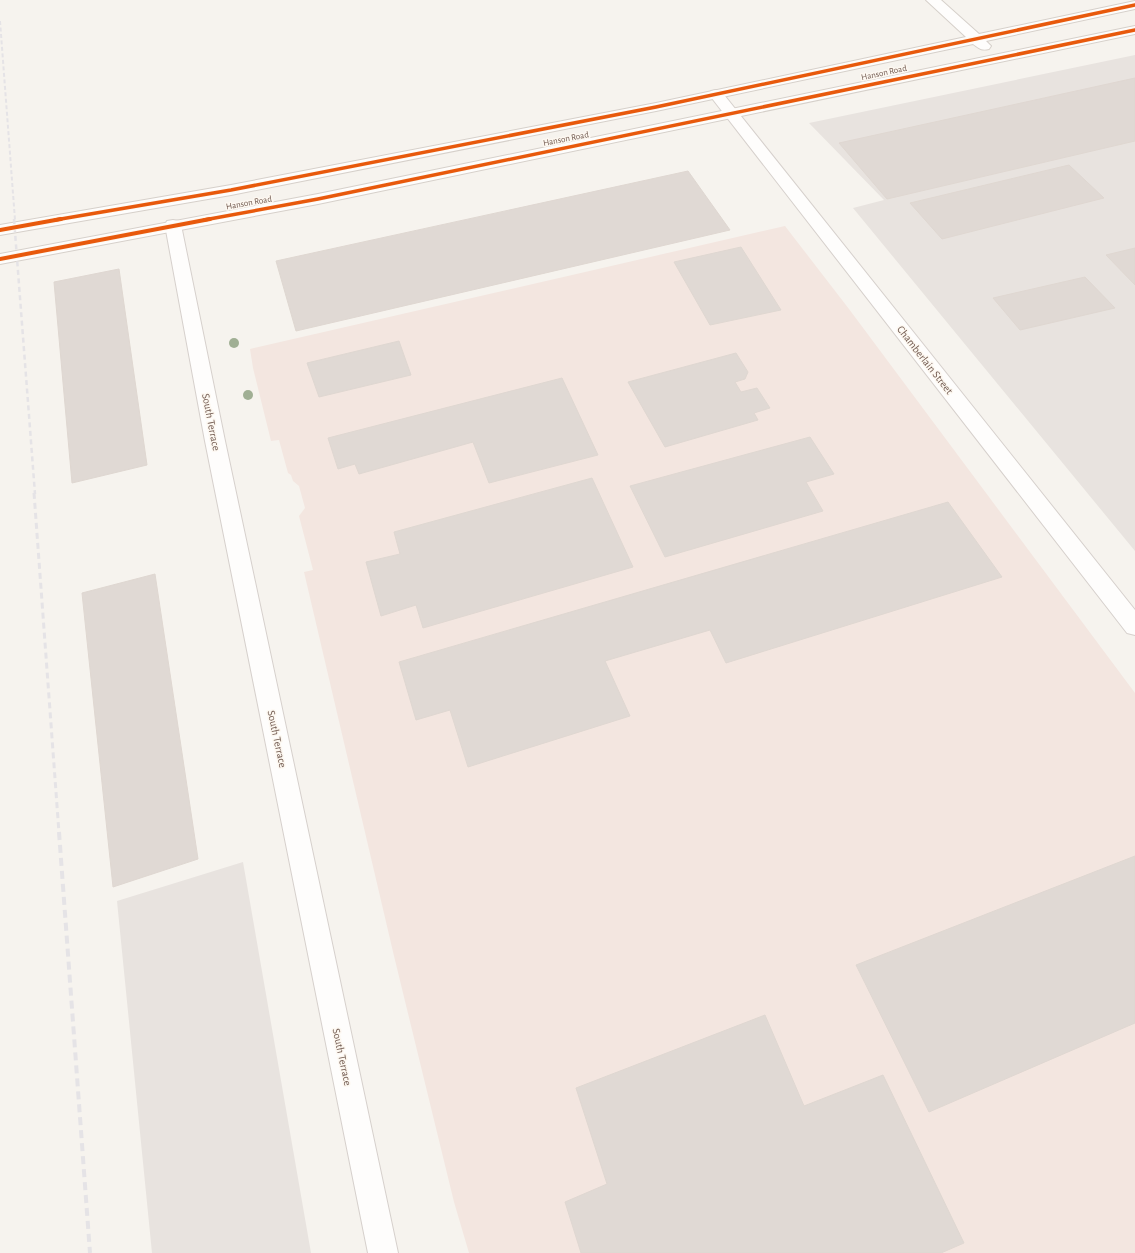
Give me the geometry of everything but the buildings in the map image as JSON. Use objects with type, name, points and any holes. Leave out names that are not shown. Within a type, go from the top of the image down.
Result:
[{"type":"main road","points":[[933,0],[996,58]]},
{"type":"main road","name":"Hanson Road","points":[[0,230],[231,190],[716,94],[853,66],[1135,4]]},
{"type":"main road","name":"Hanson Road","points":[[0,259],[318,198],[1135,30]]},
{"type":"main road","points":[[1119,33],[1135,36]]},
{"type":"main road","name":"Chamberlain Street","points":[[716,94],[1135,626]]},
{"type":"main road","points":[[173,225],[187,212],[231,190]]},
{"type":"main road","name":"South Terrace","points":[[173,225],[215,441],[383,1253]]},
{"type":"shaded area","points":[[1135,55],[1135,551],[853,208],[884,200],[809,123]]},
{"type":"shaded area","points":[[785,226],[849,309],[1135,693],[1135,1253],[469,1253],[454,1202],[394,956],[304,572],[313,570],[299,516],[305,508],[299,486],[293,481],[291,475],[288,473],[279,440],[271,441],[253,368],[250,349]]},
{"type":"shaded area","points":[[243,862],[311,1253],[152,1253],[117,901]]},
{"type":"railway","points":[[0,21],[15,220]]},
{"type":"railway","points":[[14,219],[35,494]]},
{"type":"railway","points":[[34,493],[59,833]]},
{"type":"railway","points":[[59,832],[90,1253]]},
{"type":"cycle path","points":[[0,230],[231,190],[656,107],[1135,5]]},
{"type":"cycle path","points":[[0,259],[318,199],[1135,30]]}]
